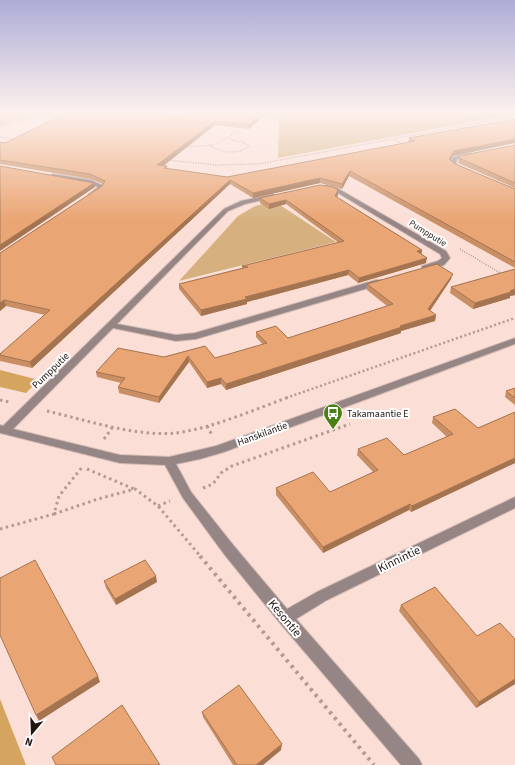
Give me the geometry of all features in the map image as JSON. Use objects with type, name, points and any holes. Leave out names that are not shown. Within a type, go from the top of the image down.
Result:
[{"type":"street","points":[[472,173],[457,167],[453,163],[456,158],[478,154]]},
{"type":"street","points":[[46,174],[91,182],[101,186],[100,189],[88,198]]},
{"type":"street","name":"Pumpputie","points":[[320,186],[335,189],[443,253],[446,258],[441,263],[418,270]]},
{"type":"street","name":"Pumpputie","points":[[2,429],[111,325],[226,210],[247,201],[283,194]]},
{"type":"street","points":[[111,325],[176,338],[196,336],[387,279]]},
{"type":"street","name":"Hanskilantie","points":[[2,429],[120,458],[169,462],[220,449],[515,341]]},
{"type":"street","name":"Kesontie","points":[[169,462],[187,495],[229,550],[285,618],[413,765]]},
{"type":"street","name":"Kinnintie","points":[[285,618],[322,596],[515,502]]},
{"type":"path","points":[[214,149],[218,151],[231,152],[243,151],[246,149]]},
{"type":"path","points":[[166,159],[216,165],[244,166],[300,158],[349,149]]},
{"type":"path","points":[[46,411],[112,428],[156,434],[175,433],[207,426],[515,318]]},
{"type":"path","points":[[213,484],[221,473],[232,466],[350,424]]},
{"type":"path","points":[[207,426],[213,436]]},
{"type":"path","points":[[103,440],[112,428]]},
{"type":"path","points":[[54,514],[59,496],[82,468],[135,489],[158,506],[374,765]]},
{"type":"path","points":[[0,529],[135,489]]},
{"type":"shaded area","points":[[278,149],[328,149],[278,158]]},
{"type":"shaded area","points":[[274,201],[336,242],[179,281],[238,216],[255,206]]},
{"type":"shaded area","points":[[0,370],[39,380],[26,393],[0,387]]},
{"type":"shaded area","points":[[0,699],[26,765],[0,765]]},
{"type":"building","points":[[0,149],[178,149],[157,165],[167,166],[164,168],[227,177],[375,149],[466,149],[454,151],[449,159],[455,164],[515,189],[515,262],[350,171],[342,184],[320,178],[253,193],[230,180],[30,362],[0,354],[50,310],[4,300],[0,303],[0,253],[102,186],[105,181],[90,174],[0,160]]},
{"type":"building","points":[[496,149],[515,149],[515,183],[459,158],[459,156]]},
{"type":"building","points":[[0,166],[94,183],[0,245]]},
{"type":"building","points":[[320,185],[333,187],[338,190],[335,196],[422,250],[417,251],[427,258],[359,278],[349,270],[245,297],[247,299],[201,310],[179,284],[248,267],[242,266],[344,241],[286,200],[269,204],[260,198]]},
{"type":"building","points":[[437,264],[453,274],[428,309],[436,315],[226,384],[221,378],[207,382],[188,356],[159,397],[118,387],[125,378],[96,372],[118,348],[164,357],[205,346],[215,358],[267,343],[256,332],[276,326],[288,338],[393,304],[367,284]]},
{"type":"building","points":[[515,269],[515,289],[510,291],[511,292],[475,303],[451,287]]},
{"type":"building","points":[[515,388],[515,398],[506,391]]},
{"type":"building","points":[[455,409],[478,428],[515,412],[515,458],[412,506],[410,504],[323,547],[276,488],[313,472],[330,492],[378,470],[358,449],[387,438],[404,455],[453,434],[433,417]]},
{"type":"building","points":[[35,560],[98,676],[36,715],[0,635],[0,578]]},
{"type":"building","points":[[145,560],[156,576],[115,599],[104,581]]},
{"type":"building","points":[[435,587],[477,636],[500,623],[515,639],[515,679],[479,702],[401,605]]},
{"type":"building","points":[[239,685],[282,744],[256,765],[237,765],[202,712]]},
{"type":"building","points":[[122,705],[160,765],[56,765],[52,757]]},
{"type":"place","name":"Takamaantie E","points":[[333,430]]}]
